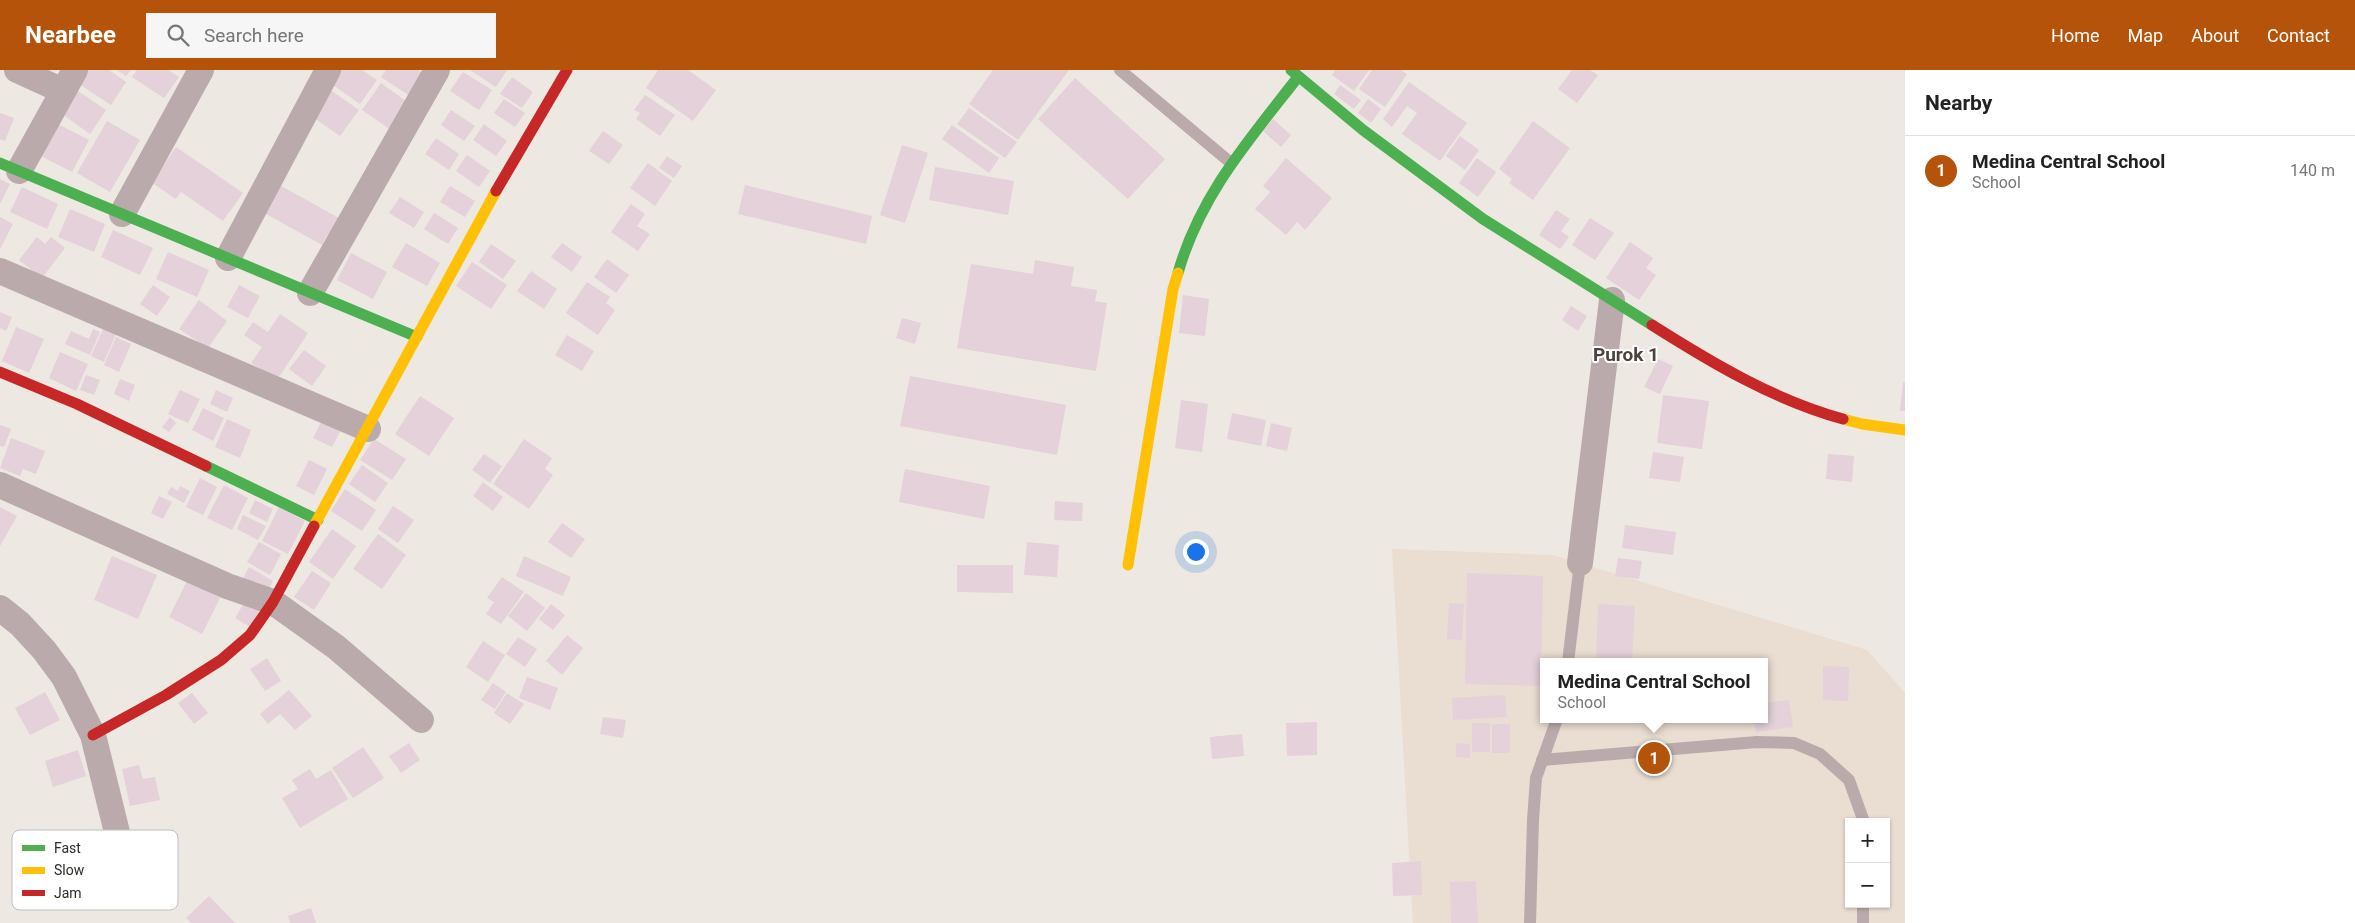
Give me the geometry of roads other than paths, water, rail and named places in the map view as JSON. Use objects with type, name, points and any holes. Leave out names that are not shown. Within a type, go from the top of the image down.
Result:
[{"type":"street","points":[[17,70],[69,81],[10,167],[417,337]]},
{"type":"street","points":[[122,214],[202,70]]},
{"type":"street","points":[[228,258],[328,70]]},
{"type":"street","points":[[310,293],[437,70]]},
{"type":"street","points":[[94,735],[158,699],[221,660],[250,635],[273,602],[500,184],[567,70]]},
{"type":"street","points":[[1128,565],[1173,289],[1186,243],[1198,216],[1230,163],[1294,73],[1363,130],[1483,219],[1710,361],[1772,393],[1835,417],[1862,424],[1905,430]]},
{"type":"street","points":[[0,272],[368,429]]},
{"type":"street","points":[[1580,563],[1612,300]]},
{"type":"street","points":[[0,372],[77,404],[318,520]]},
{"type":"street","points":[[0,485],[227,586],[273,602],[336,647],[421,720]]},
{"type":"street","points":[[0,608],[20,624],[59,670],[94,735],[117,830]]},
{"type":"lane","points":[[1120,70],[1230,163]]},
{"type":"lane","points":[[1568,658],[1580,563]]},
{"type":"lane","points":[[1530,923],[1536,778],[1556,723]]},
{"type":"lane","points":[[1542,760],[1756,742],[1794,743],[1820,754],[1849,780],[1863,818]]},
{"type":"lane","points":[[1863,908],[1863,923]]},
{"type":"place","name":"Medina Central School","points":[[1654,758]]},
{"type":"district","name":"Purok 1","points":[[1626,354]]}]
